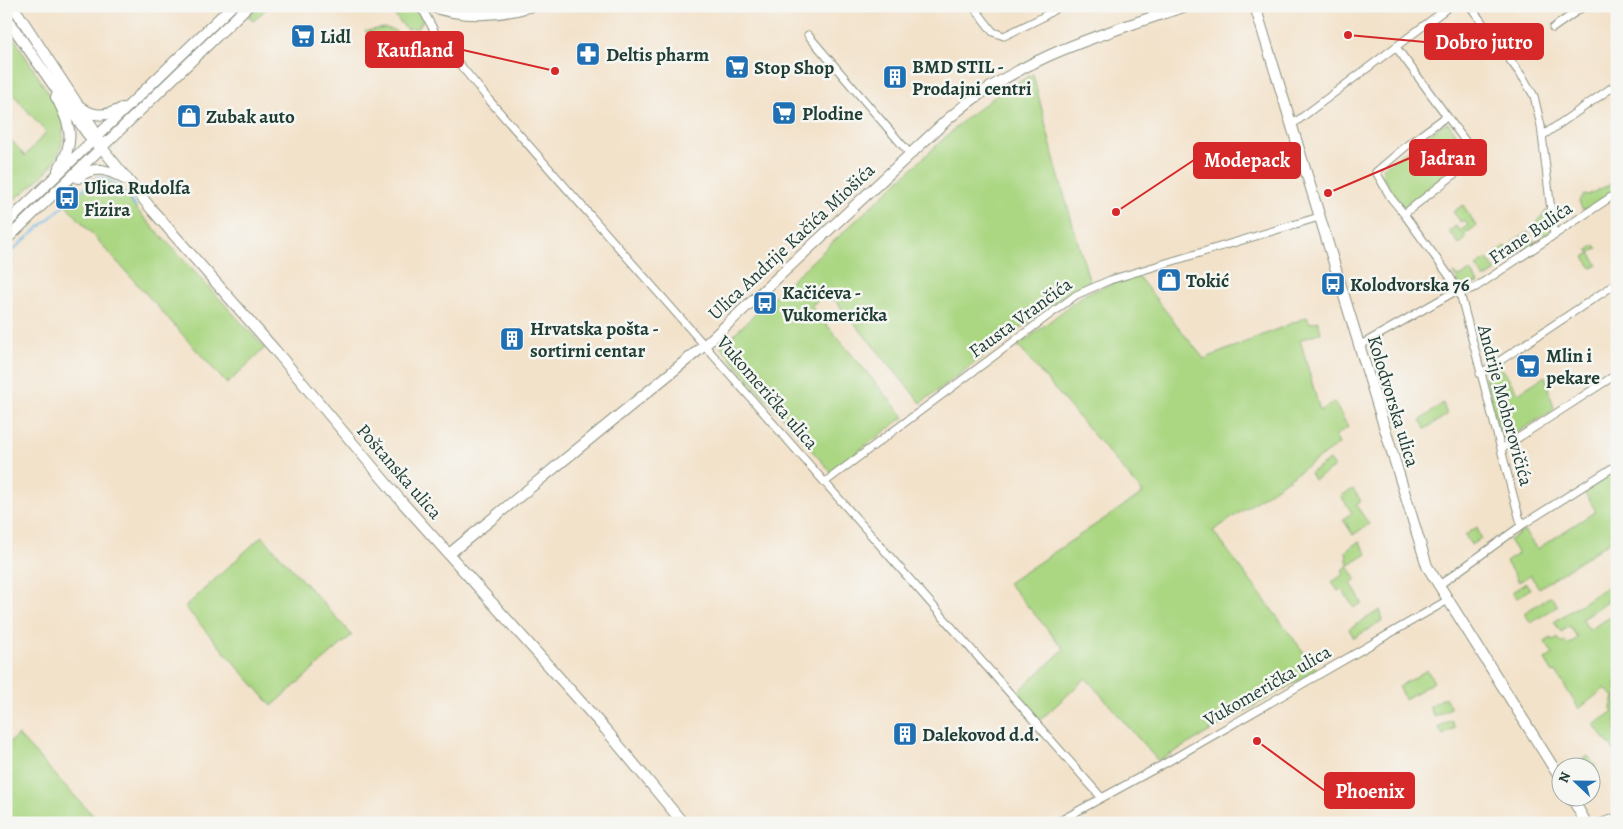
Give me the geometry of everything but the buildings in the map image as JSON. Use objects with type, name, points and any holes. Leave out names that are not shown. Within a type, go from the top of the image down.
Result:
[{"type":"main road","points":[[13,6],[76,103],[95,139]]},
{"type":"main road","points":[[6,224],[232,6]]},
{"type":"main road","points":[[6,240],[248,6]]},
{"type":"main road","points":[[430,6],[451,12],[478,14],[507,12],[532,6]]},
{"type":"main road","name":"Ulica Andrije Kačića Miošića","points":[[449,554],[705,345],[968,102],[1008,74],[1054,52],[1186,6]]},
{"type":"main road","name":"Kolodvorska ulica","points":[[1255,6],[1293,124],[1319,217],[1427,566],[1550,762]]},
{"type":"main road","points":[[6,16],[95,139]]},
{"type":"main road","points":[[48,76],[50,86],[67,120],[70,137],[66,156],[48,183]]},
{"type":"main road","points":[[76,103],[89,112],[102,115],[113,113],[134,102]]},
{"type":"main road","name":"Poštanska ulica","points":[[95,139],[133,187],[449,554],[606,730],[683,823]]},
{"type":"main road","points":[[56,192],[83,173],[95,169],[112,172],[133,187]]},
{"type":"main road","points":[[1577,806],[1586,823]]},
{"type":"street","name":"Vukomerička ulica","points":[[416,6],[424,12],[430,26],[489,100],[1101,797]]},
{"type":"street","points":[[972,6],[993,32],[1004,36],[1034,22],[1060,6]]},
{"type":"street","points":[[1293,124],[1450,6]]},
{"type":"street","points":[[1470,6],[1524,79],[1534,96],[1542,136],[1554,236]]},
{"type":"street","points":[[1553,28],[1584,6]]},
{"type":"street","points":[[808,36],[910,154]]},
{"type":"street","points":[[1396,47],[1474,153],[1473,159],[1404,214]]},
{"type":"street","points":[[1542,136],[1617,84]]},
{"type":"street","name":"Andrije Mohorovičića","points":[[1447,116],[1376,172],[1391,198],[1455,286],[1520,520],[1525,524]]},
{"type":"street","name":"Frane Bulića","points":[[1359,346],[1457,293],[1476,287],[1617,193]]},
{"type":"street","name":"Fausta Vrančića","points":[[826,482],[1076,295],[1110,280],[1319,217]]},
{"type":"street","points":[[1480,374],[1617,283]]},
{"type":"street","points":[[1501,448],[1617,374]]},
{"type":"street","points":[[1438,586],[1525,524],[1617,464]]},
{"type":"street","name":"Vukomerička ulica","points":[[1056,823],[1162,765],[1448,600]]},
{"type":"street","points":[[1600,823],[1617,817]]},
{"type":"green space","points":[[237,6],[243,6],[158,87]]},
{"type":"green space","points":[[259,6],[269,6],[254,21],[248,16]]},
{"type":"green space","points":[[387,6],[412,9],[423,20],[418,28],[406,29]]},
{"type":"green space","points":[[6,25],[57,107],[65,128],[63,129],[62,142],[58,154],[45,174],[6,206],[6,134],[25,156],[46,132],[6,86]]},
{"type":"green space","points":[[385,28],[394,30],[400,35],[380,47],[365,31]]},
{"type":"green space","points":[[1033,74],[1058,174],[1090,283],[1068,293],[921,403],[828,292],[811,306],[904,417],[831,472],[720,347],[965,119],[998,94]]},
{"type":"green space","points":[[1445,123],[1449,124],[1471,154],[1468,160],[1406,207],[1402,206],[1382,175],[1383,168]]},
{"type":"green space","points":[[104,178],[114,185],[265,348],[227,384],[67,206],[88,184]]},
{"type":"green space","points":[[1617,181],[1617,190],[1588,209],[1582,209],[1579,201],[1584,195],[1588,195]]},
{"type":"green space","points":[[1463,205],[1476,226],[1464,235],[1466,239],[1459,244],[1449,231],[1456,226],[1460,231],[1468,225],[1464,220],[1461,222],[1453,212]]},
{"type":"green space","points":[[1547,210],[1551,233],[1546,237],[1536,224]]},
{"type":"green space","points":[[1528,232],[1536,244],[1522,252],[1512,242]]},
{"type":"green space","points":[[1595,245],[1598,248],[1590,253],[1588,250]]},
{"type":"green space","points":[[1506,246],[1513,258],[1507,264],[1497,252]]},
{"type":"green space","points":[[1590,253],[1598,265],[1592,268],[1584,257]]},
{"type":"green space","points":[[1487,259],[1496,271],[1484,279],[1476,266]]},
{"type":"green space","points":[[1471,271],[1478,283],[1461,287],[1453,273],[1459,277]]},
{"type":"green space","points":[[1137,275],[1204,359],[1307,317],[1310,323],[1318,321],[1321,332],[1300,340],[1320,411],[1334,402],[1348,427],[1335,436],[1339,444],[1213,531],[1317,670],[1158,761],[1086,678],[1039,721],[1016,694],[1064,649],[1008,583],[1143,493],[1018,346],[1085,294]]},
{"type":"green space","points":[[1499,364],[1518,393],[1545,376],[1554,408],[1505,440],[1501,438],[1485,378],[1487,372]]},
{"type":"green space","points":[[1443,403],[1447,415],[1425,429],[1421,420]]},
{"type":"green space","points":[[1330,460],[1335,467],[1314,480],[1310,473]]},
{"type":"green space","points":[[1615,471],[1617,537],[1539,588],[1530,575],[1519,582],[1506,562],[1518,554],[1509,540],[1524,531],[1537,549],[1596,511],[1584,492]]},
{"type":"green space","points":[[1353,489],[1361,501],[1356,505],[1369,524],[1353,535],[1343,519],[1352,513],[1341,496]]},
{"type":"green space","points":[[1477,527],[1481,538],[1471,545],[1465,535]]},
{"type":"green space","points":[[262,536],[352,635],[272,706],[185,607]]},
{"type":"green space","points":[[1359,541],[1367,554],[1348,566],[1346,551]]},
{"type":"green space","points":[[1348,566],[1356,579],[1351,583],[1362,603],[1354,608],[1342,589],[1338,591],[1332,582],[1344,574],[1342,570]]},
{"type":"green space","points":[[1617,580],[1617,595],[1582,619],[1589,630],[1617,613],[1616,753],[1594,725],[1613,712],[1611,708],[1614,697],[1605,688],[1579,709],[1556,672],[1553,673],[1545,660],[1553,654],[1545,642],[1551,638],[1554,641],[1558,638],[1561,643],[1565,641],[1568,645],[1577,638],[1570,626],[1561,632],[1554,622]]},
{"type":"green space","points":[[1526,583],[1530,589],[1517,598],[1512,592]]},
{"type":"green space","points":[[1551,596],[1558,606],[1531,623],[1524,613]]},
{"type":"green space","points":[[1380,610],[1383,620],[1354,638],[1349,629]]},
{"type":"green space","points":[[1427,670],[1434,682],[1405,699],[1398,687]]},
{"type":"green space","points":[[1445,697],[1451,708],[1434,717],[1429,707]]},
{"type":"green space","points":[[1451,720],[1455,728],[1443,735],[1438,727]]},
{"type":"green space","points":[[18,735],[100,823],[6,823],[6,745]]},
{"type":"waterway","points":[[6,256],[97,177],[114,183],[136,207]]},
{"type":"place","name":"Dobro jutro","points":[[1348,35]]},
{"type":"place","name":"Lidl","points":[[303,36]]},
{"type":"place","name":"Deltis pharm","points":[[588,54]]},
{"type":"place","name":"Stop Shop","points":[[737,67]]},
{"type":"place","name":"Kaufland","points":[[555,71]]},
{"type":"place","name":"BMD STIL - Prodajni centri","points":[[895,77]]},
{"type":"place","name":"Plodine","points":[[784,113]]},
{"type":"place","name":"Zubak auto","points":[[189,116]]},
{"type":"place","name":"Jadran","points":[[1328,193]]},
{"type":"place","name":"Ulica Rudolfa Fizira","points":[[67,198]]},
{"type":"place","name":"Modepack","points":[[1116,212]]},
{"type":"place","name":"Tokić","points":[[1169,280]]},
{"type":"place","name":"Kolodvorska 76","points":[[1333,284]]},
{"type":"place","name":"Kačićeva - Vukomerička","points":[[765,303]]},
{"type":"place","name":"Hrvatska pošta - sortirni centar","points":[[512,339]]},
{"type":"place","name":"Mlin i pekare","points":[[1528,366]]},
{"type":"place","name":"Dalekovod d.d.","points":[[905,734]]},
{"type":"place","name":"Phoenix","points":[[1257,741]]}]
